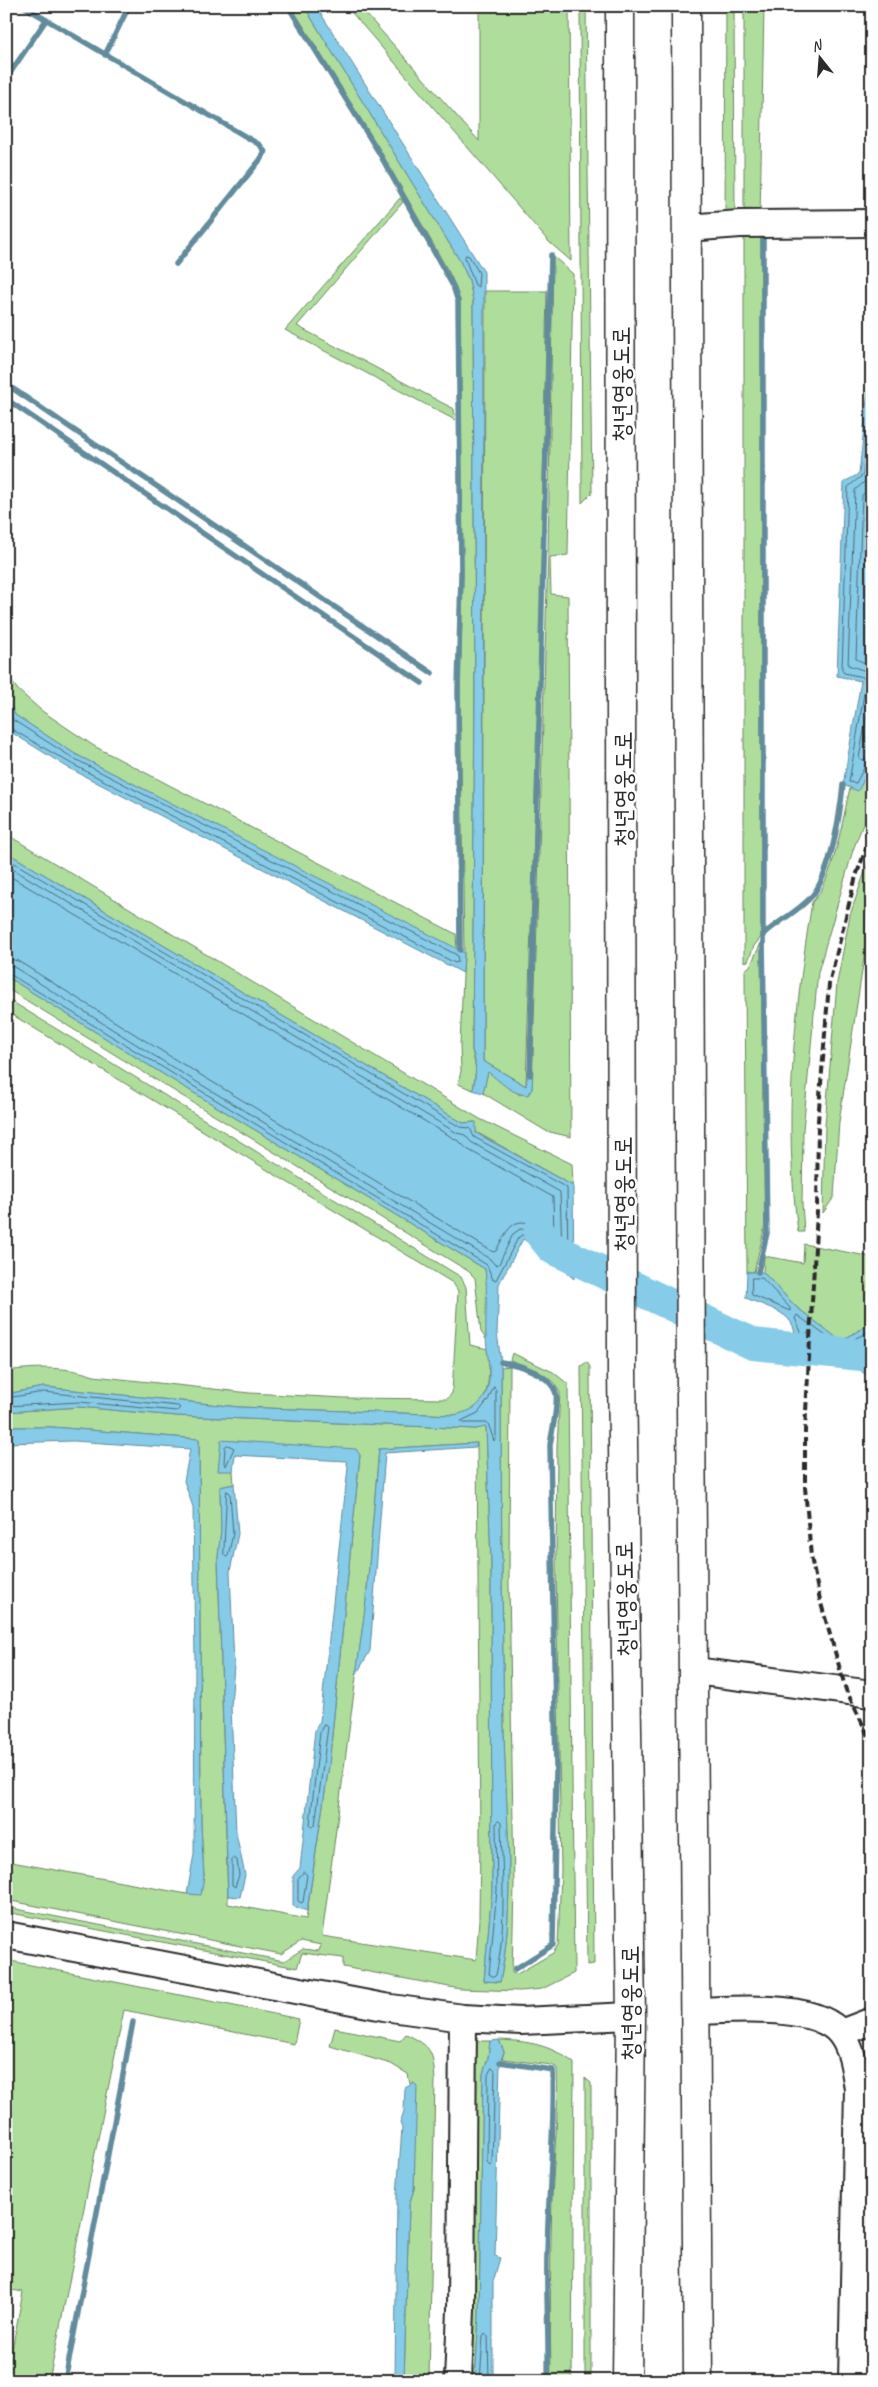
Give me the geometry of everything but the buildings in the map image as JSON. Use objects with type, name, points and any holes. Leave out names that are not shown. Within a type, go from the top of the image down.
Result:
[{"type":"highway","name":"청년영웅도로","points":[[620,6],[624,1202],[622,1372],[630,2016],[627,2381]]},
{"type":"highway","points":[[686,6],[691,1403],[695,1671],[698,2381]]},
{"type":"street","points":[[687,228],[740,224],[872,223]]},
{"type":"street","points":[[695,1671],[872,1694]]},
{"type":"street","points":[[6,1934],[384,2007],[463,2018],[521,2022],[630,2016]]},
{"type":"street","points":[[697,2011],[763,2009],[819,2017],[841,2033],[853,2057],[858,2089],[852,2381]]},
{"type":"street","points":[[458,2381],[461,2310],[463,2018]]},
{"type":"street","points":[[841,2033],[872,2021]]},
{"type":"green space","points":[[291,6],[304,6],[460,261],[469,280],[473,300],[475,697],[472,1050],[476,1069],[473,1090],[458,1084],[461,1071],[460,1045],[464,953],[460,688],[463,575],[460,300],[451,276],[380,150]]},
{"type":"green space","points":[[346,6],[359,6],[479,141],[479,6],[569,6],[571,261],[549,242]]},
{"type":"green space","points":[[580,6],[586,6],[592,493],[582,503]]},
{"type":"green space","points":[[726,6],[734,6],[735,221],[725,221]]},
{"type":"green space","points":[[744,6],[764,6],[760,219],[744,220]]},
{"type":"green space","points":[[400,198],[403,202],[297,326],[454,409],[455,420],[285,330]]},
{"type":"green space","points":[[744,231],[761,231],[761,937],[754,946],[748,961],[744,962]]},
{"type":"green space","points":[[553,256],[573,274],[568,555],[550,557],[551,594],[568,596],[571,1137],[546,1131],[483,1093],[488,1071],[520,1095],[532,1089],[548,553]]},
{"type":"green space","points":[[485,291],[547,291],[539,673],[526,1086],[483,1061]]},
{"type":"green space","points":[[6,674],[18,690],[42,711],[94,746],[456,934],[457,950],[75,754],[15,715],[6,697]]},
{"type":"green space","points":[[872,764],[872,801],[853,850],[818,972],[803,1130],[802,1203],[804,1232],[798,1232],[791,1149],[791,1107],[800,985],[812,902],[826,880],[831,865],[850,788],[858,790]]},
{"type":"green space","points":[[6,834],[480,1119],[572,1164],[573,1186],[476,1132],[475,1122],[463,1123],[6,852]]},
{"type":"green space","points":[[872,851],[872,894],[866,914],[864,958],[839,1122],[834,1197],[823,1213],[825,1125],[837,983],[850,915]]},
{"type":"green space","points":[[761,943],[765,1226],[754,1272],[747,1272],[745,970],[750,966]]},
{"type":"green space","points":[[6,976],[166,1076],[485,1269],[488,1290],[486,1339],[481,1332],[475,1278],[468,1271],[6,988]]},
{"type":"green space","points":[[6,998],[461,1277],[466,1287],[470,1345],[488,1349],[487,1390],[480,1404],[472,1411],[454,1415],[239,1407],[44,1387],[6,1394],[6,1371],[51,1368],[73,1370],[94,1376],[250,1393],[344,1398],[447,1399],[452,1393],[458,1291],[453,1283],[6,1011]]},
{"type":"green space","points":[[804,1244],[872,1257],[872,1325],[868,1325],[841,1341],[795,1306],[763,1272],[764,1256],[803,1263]]},
{"type":"green space","points":[[512,1353],[553,1372],[568,1384],[574,1973],[542,1989],[520,1991],[460,1989],[343,1967],[343,1958],[302,1953],[297,1968],[6,1912],[6,1907],[284,1961],[303,1949],[319,1951],[321,1945],[301,1941],[281,1954],[6,1900],[6,1861],[187,1894],[204,1876],[201,1826],[199,1439],[52,1427],[6,1427],[6,1412],[79,1407],[177,1416],[476,1429],[486,1426],[491,1561],[492,1890],[484,1981],[500,1982],[505,1953],[509,1891],[503,1691],[501,1367],[510,1366],[509,1581],[514,1885],[512,1973],[517,1974],[553,1953],[558,1945],[561,1871],[556,1570],[557,1446],[560,1393],[554,1382],[536,1370],[510,1360]],"holes":[[[221,1440],[360,1455],[329,1765],[306,1919],[228,1904],[218,1557],[221,1530],[220,1487],[234,1484],[233,1471]],[[477,1443],[480,1841],[479,1919],[476,1960],[322,1936],[366,1601],[379,1449]]]},
{"type":"green space","points":[[587,1362],[590,1367],[594,1964],[587,1965],[581,1366]]},
{"type":"green space","points":[[6,1960],[299,2019],[294,2044],[124,2010],[49,2381],[6,2381],[23,2292],[6,2289]]},
{"type":"green space","points":[[335,2028],[400,2041],[406,2034],[427,2047],[432,2057],[435,2081],[429,2381],[404,2381],[409,2205],[414,2189],[414,2083],[410,2084],[408,2074],[391,2064],[330,2046]]},
{"type":"green space","points":[[499,2040],[520,2041],[539,2045],[557,2052],[574,2063],[572,2381],[551,2381],[551,2244],[557,2117],[557,2068],[552,2065],[502,2059],[504,2052]]},
{"type":"green space","points":[[475,2041],[490,2041],[488,2058],[483,2074],[479,2316],[475,2381],[464,2381]]},
{"type":"green space","points":[[585,2078],[591,2083],[591,2381],[585,2381]]},
{"type":"water","points":[[304,6],[316,6],[484,272],[483,1061],[526,1086],[528,1069],[533,1068],[532,1089],[528,1095],[511,1090],[488,1072],[483,1093],[473,1090],[476,1070],[472,1050],[475,697],[473,300],[469,280],[460,261]]},
{"type":"water","points":[[871,363],[872,764],[858,791],[843,785],[861,681],[837,676],[844,482],[859,474]]},
{"type":"water","points":[[6,697],[15,715],[75,754],[460,950],[464,953],[463,973],[67,767],[6,729]]},
{"type":"water","points":[[6,852],[463,1123],[476,1122],[476,1133],[573,1186],[574,1279],[548,1256],[523,1239],[499,1284],[497,1333],[501,1362],[503,1687],[509,1858],[508,1922],[500,1982],[484,1981],[492,1890],[491,1561],[486,1427],[476,1429],[177,1416],[79,1407],[6,1412],[6,1394],[44,1387],[239,1407],[454,1415],[462,1413],[480,1403],[488,1385],[485,1269],[166,1076],[6,976]]},
{"type":"water","points":[[747,1272],[763,1272],[795,1306],[841,1341],[868,1325],[872,1325],[872,1376],[866,1375],[853,1364],[826,1360],[787,1360],[747,1351],[747,1327],[793,1345],[795,1334],[793,1326],[782,1314],[746,1298]]},
{"type":"water","points":[[6,1427],[52,1427],[199,1439],[201,1826],[204,1876],[201,1895],[187,1894],[194,1854],[195,1662],[193,1507],[184,1481],[190,1449],[74,1441],[6,1443]]},
{"type":"water","points":[[221,1440],[356,1449],[360,1455],[329,1765],[307,1911],[293,1906],[293,1876],[300,1868],[315,1730],[320,1721],[348,1467],[346,1461],[235,1455],[233,1471],[218,1471]]},
{"type":"water","points":[[477,1443],[476,1447],[385,1453],[370,1651],[356,1675],[366,1601],[379,1449]]},
{"type":"water","points":[[234,1484],[238,1534],[230,1571],[234,1665],[231,1706],[236,1833],[245,1875],[240,1897],[228,1896],[218,1557],[221,1530],[220,1487]]},
{"type":"water","points":[[499,2040],[504,2052],[500,2062],[495,2256],[500,2258],[493,2282],[493,2381],[475,2381],[479,2316],[483,2074],[488,2058],[490,2041]]},
{"type":"water","points":[[414,2083],[417,2086],[414,2189],[409,2205],[404,2381],[395,2381],[397,2195],[402,2128],[400,2123],[404,2111],[405,2088]]},
{"type":"waterway","points":[[23,6],[260,145],[265,152],[176,264]]},
{"type":"waterway","points":[[105,55],[129,6]]},
{"type":"waterway","points":[[288,6],[378,151],[453,286],[458,302],[461,574],[458,689],[460,950]]},
{"type":"waterway","points":[[6,79],[46,20]]},
{"type":"waterway","points":[[758,1272],[767,1233],[763,935],[763,231]]},
{"type":"waterway","points":[[530,1075],[551,255]]},
{"type":"waterway","points":[[6,384],[432,673]]},
{"type":"waterway","points":[[6,399],[422,683]]},
{"type":"waterway","points":[[763,935],[807,901],[819,886],[834,843],[843,785]]},
{"type":"waterway","points":[[539,1232],[552,1248],[753,1344],[872,1356]]},
{"type":"waterway","points":[[501,1362],[533,1371],[548,1381],[556,1394],[556,1412],[550,1445],[556,1768],[553,1945],[515,1969]]},
{"type":"waterway","points":[[65,2381],[133,2022]]},
{"type":"waterway","points":[[500,2062],[553,2070],[547,2255],[548,2381]]},
{"type":"railway","points":[[872,833],[856,876],[829,984],[818,1121],[817,1211],[805,1430],[805,1487],[811,1557],[820,1600],[846,1690],[872,1743]]}]
